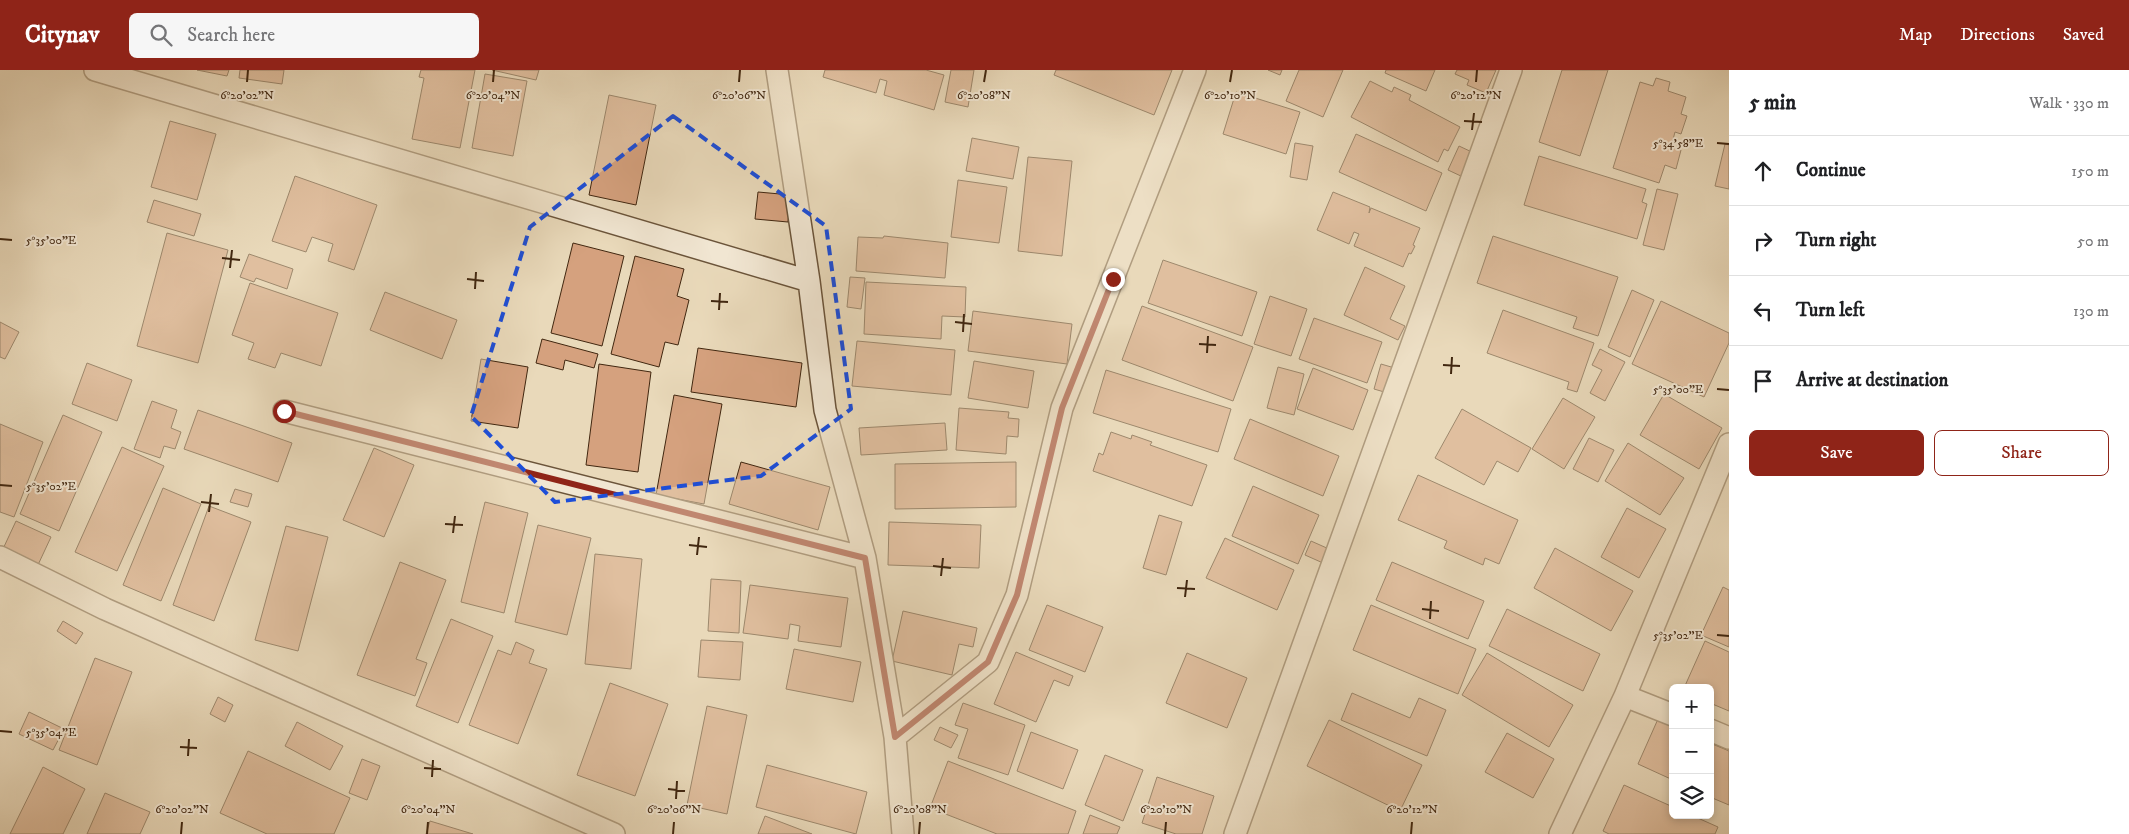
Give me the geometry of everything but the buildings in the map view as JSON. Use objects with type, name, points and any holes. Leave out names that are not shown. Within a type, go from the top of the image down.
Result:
[{"type":"street","points":[[95,70],[809,281]]},
{"type":"street","points":[[777,70],[809,281],[825,410],[865,558],[895,737],[903,834]]},
{"type":"street","points":[[895,737],[988,662],[1017,595],[1062,408],[1195,70]]},
{"type":"street","points":[[1235,834],[1511,70]]},
{"type":"street","points":[[284,411],[865,558]]},
{"type":"street","points":[[1560,834],[1625,696],[1729,444]]},
{"type":"street","points":[[0,557],[104,609],[614,834]]},
{"type":"street","points":[[1625,696],[1669,713]]},
{"type":"street","points":[[1714,732],[1729,738]]},
{"type":"highlighted area","points":[[673,116],[826,226],[851,409],[761,476],[555,502],[471,416],[530,227]]},
{"type":"route","points":[[284,411],[865,558],[895,737],[988,662],[1017,595],[1062,408],[1113,279]]}]
